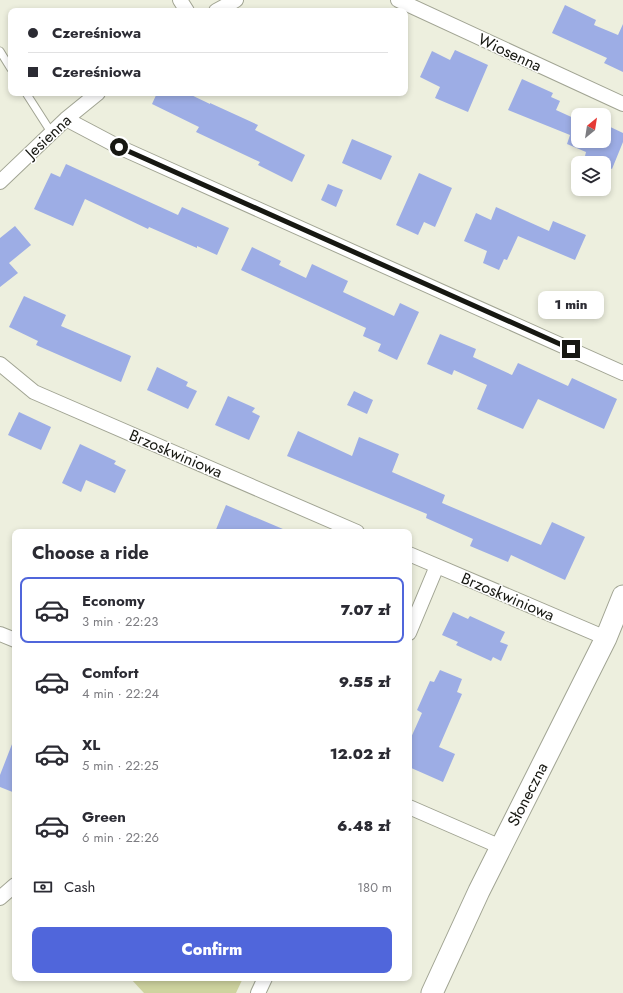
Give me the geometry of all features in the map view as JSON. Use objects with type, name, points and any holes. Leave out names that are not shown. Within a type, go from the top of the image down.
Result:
[{"type":"street","points":[[221,8],[236,0]]},
{"type":"street","name":"Wiosenna","points":[[398,0],[623,104]]},
{"type":"street","name":"Jesienna","points":[[0,182],[51,132],[94,96]]},
{"type":"street","points":[[66,119],[119,147],[623,373]]},
{"type":"street","name":"Brzoskwiniowa","points":[[0,364],[34,392],[350,529]]},
{"type":"street","name":"Brzoskwiniowa","points":[[412,555],[606,638]]},
{"type":"street","points":[[412,626],[437,566]]},
{"type":"street","name":"Słoneczna","points":[[432,993],[501,847],[606,638],[623,596]]},
{"type":"street","points":[[0,634],[12,639]]},
{"type":"street","points":[[412,808],[501,847]]},
{"type":"street","points":[[0,898],[12,888]]},
{"type":"street","points":[[258,993],[264,981]]},
{"type":"lane","points":[[0,51],[8,64]]},
{"type":"lane","points":[[28,96],[51,132]]},
{"type":"green space","points":[[133,981],[242,981],[236,993],[144,993]]},
{"type":"building","points":[[565,5],[596,20],[594,25],[618,35],[623,24],[623,72],[604,63],[607,58],[552,33]]},
{"type":"building","points":[[455,50],[488,65],[468,112],[435,98],[440,87],[420,77],[432,51],[450,60]]},
{"type":"building","points":[[522,79],[553,93],[551,97],[560,101],[556,110],[571,117],[571,146],[567,144],[570,135],[508,110]]},
{"type":"building","points":[[156,96],[193,96],[258,125],[255,130],[305,155],[292,182],[258,165],[260,162],[196,132],[199,127],[152,104]]},
{"type":"building","points":[[611,127],[623,133],[623,142],[612,169],[611,156],[585,156],[586,152],[576,148],[611,148]]},
{"type":"building","points":[[352,139],[392,156],[381,180],[342,163]]},
{"type":"building","points":[[66,164],[178,215],[182,207],[229,228],[217,255],[149,227],[148,229],[85,199],[73,226],[34,209],[51,173],[60,177]]},
{"type":"building","points":[[419,173],[452,188],[435,227],[424,222],[418,235],[396,225]]},
{"type":"building","points":[[328,184],[343,190],[336,207],[321,200]]},
{"type":"building","points":[[496,207],[549,231],[553,221],[586,235],[575,260],[518,236],[507,260],[504,259],[499,270],[483,263],[487,251],[464,241],[476,213],[491,220]]},
{"type":"building","points":[[15,226],[31,245],[9,263],[18,273],[0,287],[0,238]]},
{"type":"building","points":[[252,247],[281,261],[279,265],[306,278],[312,264],[348,281],[343,292],[394,316],[400,303],[419,312],[397,360],[378,351],[381,344],[363,336],[366,328],[241,270]]},
{"type":"building","points":[[24,296],[66,315],[61,326],[131,356],[121,382],[36,345],[38,341],[9,327]]},
{"type":"building","points":[[440,334],[476,349],[473,357],[512,375],[518,363],[568,386],[572,378],[617,399],[604,429],[538,399],[523,429],[477,409],[487,385],[454,370],[452,375],[427,364]]},
{"type":"building","points":[[157,367],[188,382],[186,386],[197,391],[188,409],[147,390]]},
{"type":"building","points":[[354,391],[373,400],[367,414],[347,405]]},
{"type":"building","points":[[228,396],[255,408],[252,412],[260,416],[249,440],[215,425]]},
{"type":"building","points":[[19,412],[51,427],[41,450],[8,435]]},
{"type":"building","points":[[298,431],[352,456],[359,437],[399,454],[392,472],[445,495],[442,503],[541,545],[552,522],[585,537],[565,580],[511,555],[508,562],[470,546],[473,539],[426,518],[427,514],[287,456]]},
{"type":"building","points":[[80,444],[116,461],[114,464],[126,470],[115,493],[86,480],[81,492],[62,483]]},
{"type":"building","points":[[226,505],[283,529],[216,529]]},
{"type":"building","points":[[453,612],[468,619],[470,616],[505,632],[500,642],[508,645],[501,661],[493,657],[491,661],[456,645],[458,642],[442,635]]},
{"type":"building","points":[[440,670],[462,679],[457,692],[462,694],[439,747],[455,754],[443,782],[412,768],[412,735],[422,713],[417,710],[430,681],[434,682]]},
{"type":"building","points":[[12,744],[12,792],[0,787],[0,775]]},
{"type":"route","points":[[119,147],[571,349]]}]
